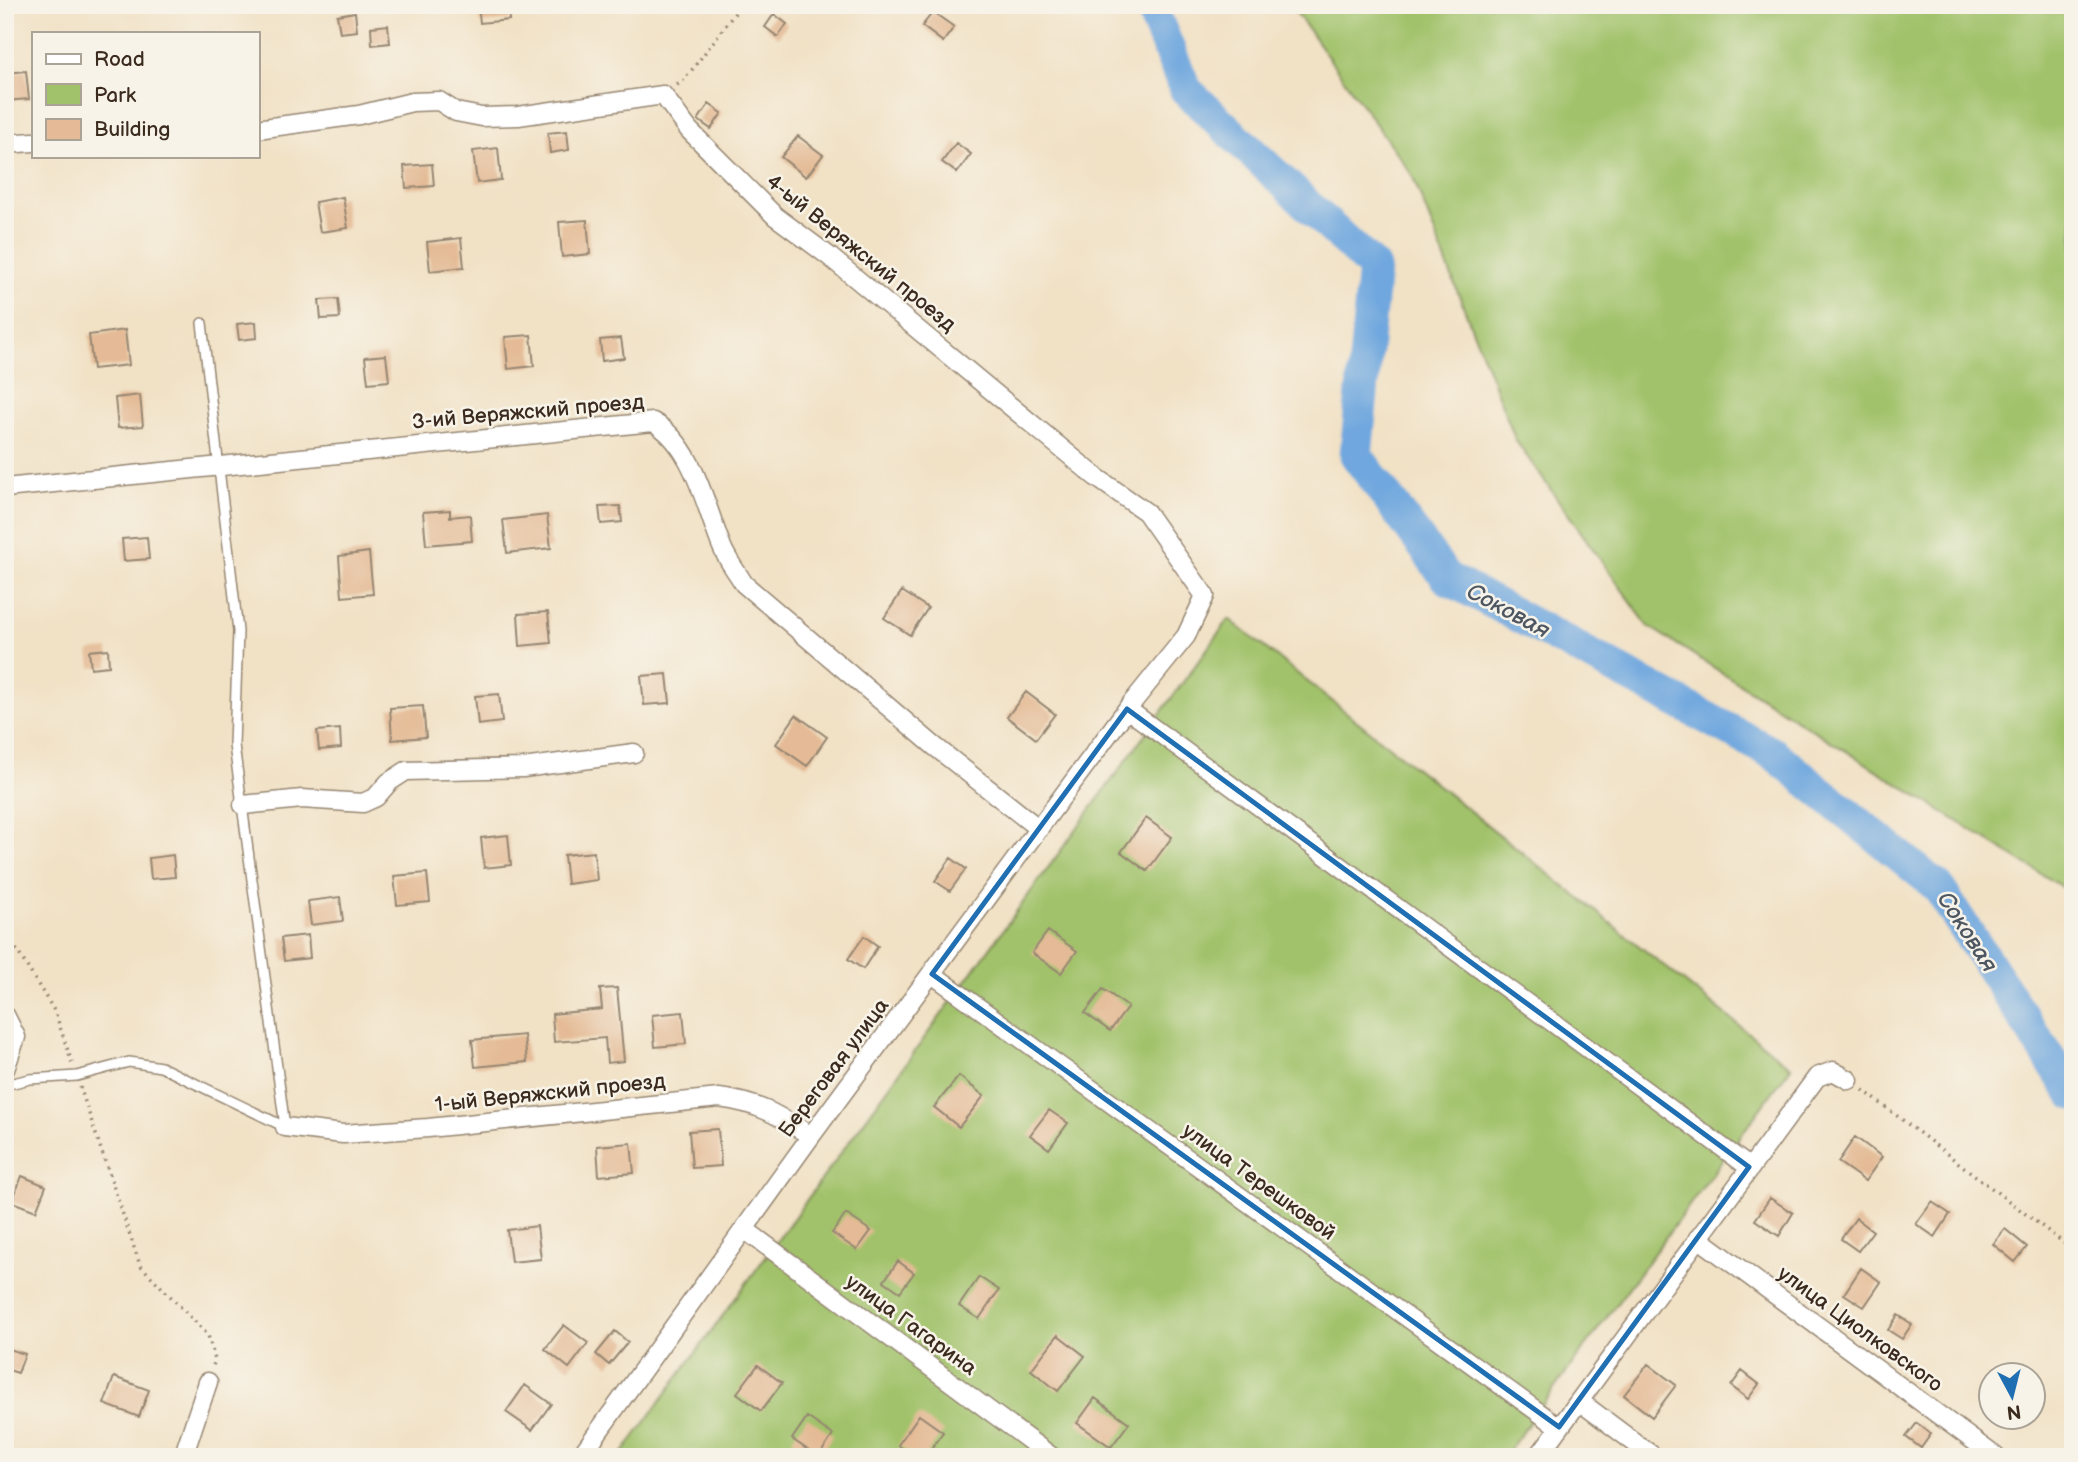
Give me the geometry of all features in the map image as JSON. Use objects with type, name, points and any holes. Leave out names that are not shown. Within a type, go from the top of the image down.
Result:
[{"type":"street","points":[[259,129],[359,115],[412,103],[439,101],[456,112],[482,117],[518,116],[663,95]]},
{"type":"street","name":"4-ый Веряжский проезд","points":[[663,95],[689,130],[775,216],[830,257],[1097,477],[1146,512],[1205,596],[1186,636],[1127,709]]},
{"type":"street","points":[[5,144],[32,142]]},
{"type":"street","name":"3-ий Веряжский проезд","points":[[5,488],[218,468],[443,441],[653,422],[668,430],[681,450],[706,501],[723,549],[744,584],[933,745],[1039,829]]},
{"type":"street","points":[[1127,709],[1749,1167]]},
{"type":"street","name":"Береговая улица","points":[[580,1457],[811,1136],[1127,709]]},
{"type":"street","points":[[243,805],[302,799],[363,803],[376,797],[390,782],[406,771],[523,768],[634,753]]},
{"type":"street","name":"улица Терешковой","points":[[932,974],[1559,1427]]},
{"type":"street","points":[[5,1015],[16,1037],[5,1069]]},
{"type":"street","points":[[1538,1457],[1817,1077],[1833,1070],[1849,1080]]},
{"type":"street","name":"1-ый Веряжский проезд","points":[[285,1127],[343,1134],[428,1128],[719,1098],[750,1102],[775,1112],[811,1136]]},
{"type":"street","name":"улица Гагарина","points":[[744,1229],[1052,1457]]},
{"type":"street","name":"улица Циолковского","points":[[1698,1238],[1996,1457]]},
{"type":"street","points":[[183,1457],[208,1382]]},
{"type":"street","points":[[1578,1401],[1654,1457]]},
{"type":"lane","points":[[202,323],[238,631],[234,745],[285,1127]]},
{"type":"lane","points":[[5,1085],[30,1079],[76,1076],[129,1062],[161,1067],[285,1127]]},
{"type":"path","points":[[663,95],[685,79],[741,5]]},
{"type":"path","points":[[5,931],[55,1012],[140,1265],[208,1335],[215,1360],[208,1382]]},
{"type":"path","points":[[1849,1080],[2073,1250]]},
{"type":"highlighted area","points":[[1127,709],[1749,1167],[1559,1427],[932,974]]},
{"type":"green space","points":[[1291,5],[2073,5],[2073,894],[1648,626],[1516,441],[1412,175]]},
{"type":"green space","points":[[1229,619],[1791,1067],[1504,1457],[620,1457]]},
{"type":"building","points":[[478,5],[508,5],[509,20],[480,23]]},
{"type":"building","points":[[355,12],[357,31],[340,33],[337,15]]},
{"type":"building","points":[[933,12],[954,27],[943,42],[922,26]]},
{"type":"building","points":[[774,14],[787,24],[778,37],[765,27]]},
{"type":"building","points":[[388,25],[390,43],[372,45],[371,27]]},
{"type":"building","points":[[26,71],[29,99],[5,101],[5,73]]},
{"type":"building","points":[[709,104],[722,113],[711,129],[698,120]]},
{"type":"building","points":[[567,131],[569,150],[550,153],[548,133]]},
{"type":"building","points":[[798,136],[823,155],[806,177],[781,157]]},
{"type":"building","points":[[956,143],[971,154],[957,173],[942,162]]},
{"type":"building","points":[[498,148],[501,180],[477,183],[473,151]]},
{"type":"building","points":[[432,164],[434,186],[406,188],[404,166]]},
{"type":"building","points":[[343,197],[348,228],[320,232],[315,202]]},
{"type":"building","points":[[587,220],[590,254],[562,257],[559,222]]},
{"type":"building","points":[[461,238],[464,267],[430,271],[427,242]]},
{"type":"building","points":[[338,299],[340,318],[321,319],[319,300]]},
{"type":"building","points":[[256,322],[257,338],[239,340],[237,324]]},
{"type":"building","points":[[125,330],[129,365],[93,369],[89,335]]},
{"type":"building","points":[[531,335],[534,366],[508,369],[505,337]]},
{"type":"building","points":[[621,338],[624,358],[602,361],[600,340]]},
{"type":"building","points":[[386,355],[389,381],[368,383],[365,357]]},
{"type":"building","points":[[140,395],[143,426],[118,428],[115,398]]},
{"type":"building","points":[[620,506],[622,522],[601,524],[599,507]]},
{"type":"building","points":[[450,510],[450,517],[470,515],[472,541],[426,545],[423,512]]},
{"type":"building","points":[[547,515],[551,548],[507,553],[503,520]]},
{"type":"building","points":[[147,537],[149,559],[124,561],[122,539]]},
{"type":"building","points":[[369,552],[373,594],[342,597],[339,556]]},
{"type":"building","points":[[902,591],[928,608],[910,635],[884,618]]},
{"type":"building","points":[[548,612],[551,643],[520,646],[518,614]]},
{"type":"building","points":[[108,649],[109,666],[91,668],[89,651]]},
{"type":"building","points":[[667,674],[670,703],[644,705],[641,676]]},
{"type":"building","points":[[1026,692],[1055,714],[1036,739],[1007,717]]},
{"type":"building","points":[[499,694],[502,722],[478,725],[475,696]]},
{"type":"building","points":[[423,706],[426,737],[392,740],[390,708]]},
{"type":"building","points":[[796,715],[827,737],[807,766],[776,744]]},
{"type":"building","points":[[340,729],[341,748],[319,750],[317,731]]},
{"type":"building","points":[[1146,818],[1172,837],[1147,871],[1121,852]]},
{"type":"building","points":[[508,835],[511,865],[484,868],[481,838]]},
{"type":"building","points":[[594,852],[597,880],[567,884],[564,855]]},
{"type":"building","points":[[173,855],[175,877],[151,879],[149,858]]},
{"type":"building","points":[[951,858],[966,869],[950,891],[935,881]]},
{"type":"building","points":[[427,873],[430,902],[397,905],[394,876]]},
{"type":"building","points":[[340,897],[343,921],[311,925],[308,901]]},
{"type":"building","points":[[1048,931],[1077,951],[1061,973],[1032,953]]},
{"type":"building","points":[[308,935],[310,958],[284,961],[281,938]]},
{"type":"building","points":[[864,936],[878,946],[863,969],[848,959]]},
{"type":"building","points":[[617,988],[624,1061],[607,1063],[605,1038],[554,1042],[552,1014],[602,1009],[600,989]]},
{"type":"building","points":[[1103,989],[1128,1007],[1110,1031],[1085,1013]]},
{"type":"building","points":[[683,1012],[686,1044],[655,1047],[652,1015]]},
{"type":"building","points":[[524,1035],[527,1062],[475,1067],[472,1040]]},
{"type":"building","points":[[959,1076],[984,1096],[959,1127],[934,1107]]},
{"type":"building","points":[[1049,1110],[1068,1123],[1049,1149],[1030,1135]]},
{"type":"building","points":[[718,1129],[721,1166],[692,1168],[689,1131]]},
{"type":"building","points":[[1855,1137],[1882,1157],[1865,1181],[1838,1162]]},
{"type":"building","points":[[631,1143],[634,1173],[599,1176],[597,1146]]},
{"type":"building","points":[[22,1176],[46,1186],[36,1211],[12,1202]]},
{"type":"building","points":[[1770,1198],[1793,1213],[1779,1236],[1755,1220]]},
{"type":"building","points":[[1932,1202],[1950,1214],[1935,1237],[1916,1224]]},
{"type":"building","points":[[846,1214],[871,1231],[857,1250],[832,1233]]},
{"type":"building","points":[[1856,1218],[1873,1231],[1858,1251],[1841,1239]]},
{"type":"building","points":[[537,1226],[541,1259],[511,1262],[507,1230]]},
{"type":"building","points":[[2005,1229],[2027,1247],[2015,1262],[1993,1244]]},
{"type":"building","points":[[898,1261],[914,1273],[900,1292],[884,1281]]},
{"type":"building","points":[[1861,1268],[1881,1282],[1864,1307],[1844,1294]]},
{"type":"building","points":[[979,1277],[999,1290],[979,1319],[959,1306]]},
{"type":"building","points":[[1898,1315],[1912,1324],[1902,1339],[1888,1330]]},
{"type":"building","points":[[564,1325],[588,1343],[569,1368],[545,1349]]},
{"type":"building","points":[[615,1331],[628,1342],[609,1365],[596,1354]]},
{"type":"building","points":[[1058,1335],[1085,1356],[1058,1391],[1031,1370]]},
{"type":"building","points":[[5,1348],[25,1354],[18,1373],[5,1369]]},
{"type":"building","points":[[1648,1364],[1676,1385],[1652,1417],[1624,1395]]},
{"type":"building","points":[[758,1365],[782,1383],[761,1411],[737,1393]]},
{"type":"building","points":[[1742,1371],[1759,1384],[1748,1399],[1731,1386]]},
{"type":"building","points":[[114,1377],[149,1390],[139,1417],[104,1404]]},
{"type":"building","points":[[525,1385],[551,1404],[532,1430],[506,1412]]},
{"type":"building","points":[[1095,1398],[1129,1423],[1111,1447],[1077,1423]]},
{"type":"building","points":[[919,1415],[943,1432],[925,1457],[914,1457],[898,1445]]},
{"type":"building","points":[[807,1417],[833,1435],[818,1457],[792,1439]]},
{"type":"building","points":[[1917,1423],[1931,1434],[1921,1448],[1906,1437]]},
{"type":"waterway","name":"Соковая","points":[[1150,5],[1186,90],[1374,268],[1356,455],[1447,578],[1774,754],[1938,887],[2073,1094]]}]
